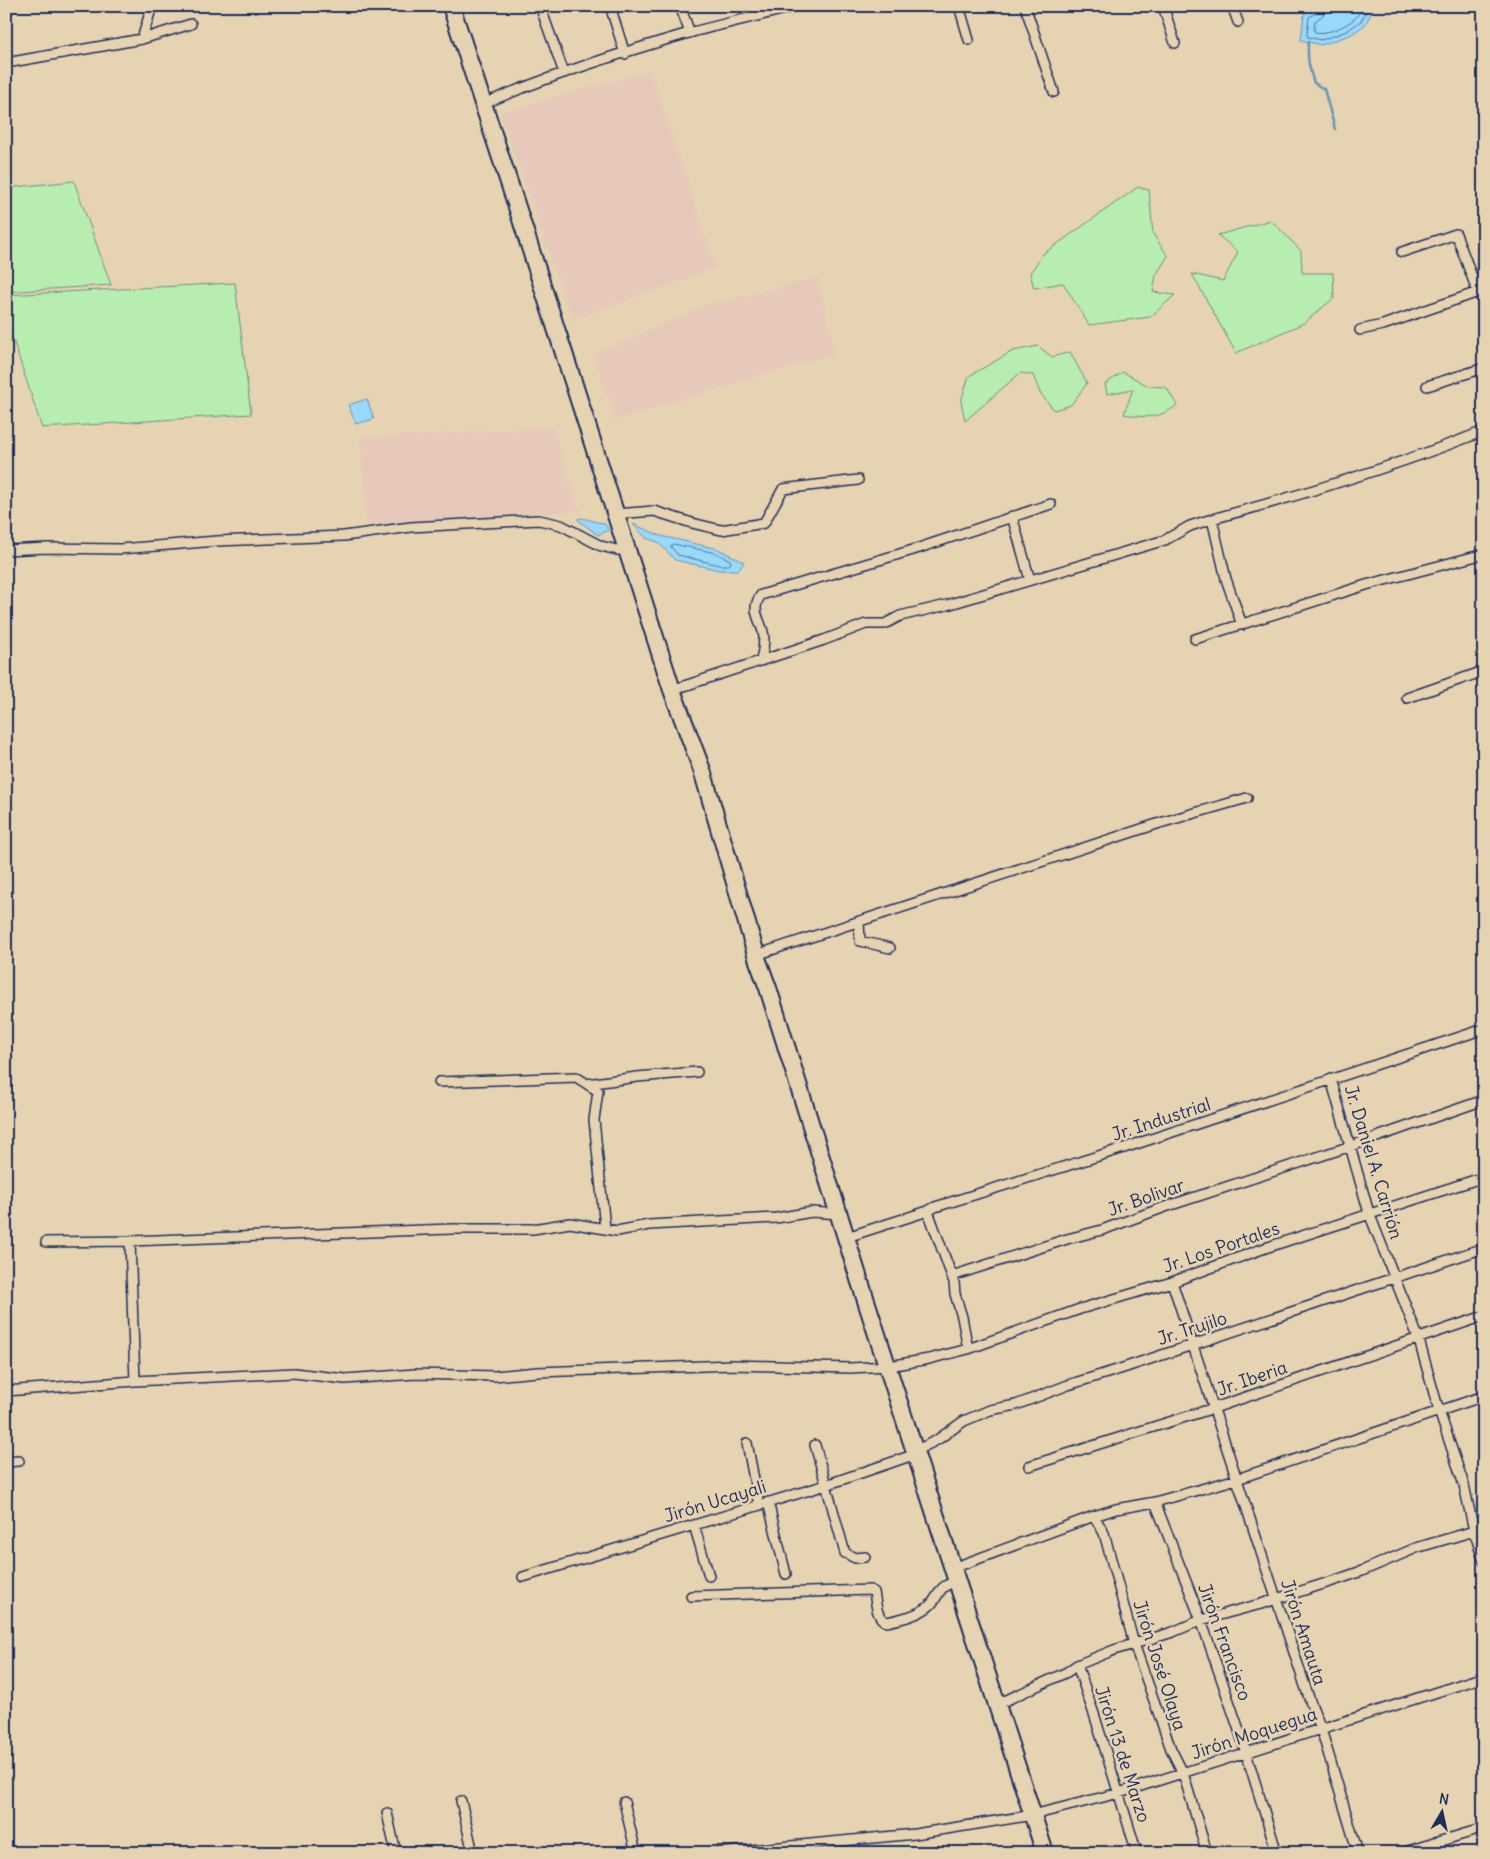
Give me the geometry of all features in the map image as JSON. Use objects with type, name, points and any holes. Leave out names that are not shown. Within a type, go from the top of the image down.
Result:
[{"type":"highway","points":[[451,6],[672,690],[702,770],[756,955],[1045,1853]]},
{"type":"street","points":[[142,39],[152,6]]},
{"type":"street","points":[[540,6],[564,74]]},
{"type":"street","points":[[610,6],[625,54]]},
{"type":"street","points":[[680,6],[690,33]]},
{"type":"street","points":[[751,6],[754,16]]},
{"type":"street","points":[[483,104],[515,90],[690,33],[796,6]]},
{"type":"street","points":[[959,6],[969,40]]},
{"type":"street","points":[[1025,6],[1054,92]]},
{"type":"street","points":[[1163,6],[1175,43]]},
{"type":"street","points":[[1232,6],[1238,22]]},
{"type":"street","points":[[6,63],[142,39],[191,24]]},
{"type":"street","points":[[1360,330],[1383,325],[1482,294],[1456,234],[1402,252]]},
{"type":"street","points":[[1427,386],[1484,368]]},
{"type":"street","points":[[672,690],[824,640],[866,624],[885,624],[900,616],[922,612],[1165,540],[1190,526],[1264,505],[1367,472],[1484,431]]},
{"type":"street","points":[[616,514],[654,511],[692,524],[721,530],[764,523],[783,489],[858,480]]},
{"type":"street","points":[[760,660],[764,650],[764,635],[756,610],[756,602],[761,595],[852,569],[1050,504]]},
{"type":"street","points":[[1012,516],[1030,580]]},
{"type":"street","points":[[1212,519],[1226,579],[1242,625]]},
{"type":"street","points":[[6,550],[47,548],[120,549],[217,541],[344,536],[410,528],[539,520],[561,525],[601,546],[617,550],[627,550]]},
{"type":"street","points":[[1195,639],[1366,585],[1484,554]]},
{"type":"street","points":[[1407,698],[1484,671]]},
{"type":"street","points":[[756,955],[1160,823],[1247,798]]},
{"type":"street","points":[[859,921],[859,942],[890,948]]},
{"type":"street","name":"Jr. Industrial","points":[[847,1237],[1484,1029]]},
{"type":"street","points":[[587,1084],[637,1077],[697,1072]]},
{"type":"street","points":[[438,1082],[576,1078],[598,1091],[594,1120],[605,1228]]},
{"type":"street","name":"Jr. Daniel A. Carrión","points":[[1331,1079],[1369,1213],[1418,1337],[1439,1411],[1464,1485],[1474,1531],[1484,1560]]},
{"type":"street","name":"Jr. Bolivar","points":[[952,1276],[1066,1239],[1102,1230],[1484,1100]]},
{"type":"street","name":"Jr. Los Portales","points":[[6,1391],[135,1381],[294,1373],[345,1378],[415,1374],[494,1376],[546,1372],[732,1365],[850,1368],[889,1366],[929,1359],[968,1349],[1080,1309],[1172,1282],[1369,1213],[1484,1177]]},
{"type":"street","points":[[928,1211],[952,1276],[968,1349]]},
{"type":"street","points":[[46,1242],[130,1241],[298,1233],[533,1229],[570,1223],[617,1231],[649,1225],[776,1218],[812,1212],[839,1214]]},
{"type":"street","points":[[130,1241],[135,1381]]},
{"type":"street","name":"Jr. Trujilo","points":[[916,1452],[964,1421],[990,1410],[1016,1405],[1068,1385],[1484,1248]]},
{"type":"street","name":"Jirón Amauta","points":[[1172,1282],[1236,1480],[1321,1729],[1358,1853]]},
{"type":"street","name":"Jr. Iberia","points":[[1029,1466],[1214,1408],[1484,1316]]},
{"type":"street","points":[[691,1596],[870,1590],[874,1592],[879,1617],[882,1621],[887,1622],[918,1614],[931,1606],[942,1588],[950,1583],[955,1575],[1094,1516],[1116,1509],[1156,1502],[1236,1480],[1484,1396]]},
{"type":"street","points":[[747,1442],[786,1574]]},
{"type":"street","points":[[814,1445],[846,1553],[855,1558],[865,1557]]},
{"type":"street","name":"Jirón Ucayali","points":[[523,1577],[764,1504],[916,1452]]},
{"type":"street","points":[[6,1462],[20,1461]]},
{"type":"street","name":"Jirón Francisco","points":[[1156,1502],[1201,1620],[1239,1730],[1277,1853]]},
{"type":"street","name":"Jirón José Olaya","points":[[1094,1516],[1104,1533],[1112,1555],[1119,1591],[1134,1644],[1171,1749],[1183,1773],[1207,1853]]},
{"type":"street","points":[[694,1525],[710,1576]]},
{"type":"street","points":[[996,1704],[1067,1672],[1077,1665],[1134,1644],[1173,1632],[1201,1620],[1276,1599],[1362,1571],[1416,1548],[1474,1531]]},
{"type":"street","name":"Jirón 13 de Marzo","points":[[1077,1665],[1119,1793],[1136,1853]]},
{"type":"street","name":"Jirón Moquegua","points":[[718,1853],[915,1834],[1033,1815],[1119,1793],[1484,1677]]},
{"type":"street","points":[[461,1801],[473,1853]]},
{"type":"street","points":[[624,1802],[636,1853]]},
{"type":"street","points":[[388,1813],[396,1853]]},
{"type":"street","points":[[1401,1853],[1484,1828]]},
{"type":"shaded area","points":[[650,70],[716,268],[572,320],[500,113]]},
{"type":"shaded area","points":[[818,278],[834,353],[615,420],[594,354],[707,305]]},
{"type":"shaded area","points":[[552,428],[580,511],[367,526],[360,438]]},
{"type":"green space","points":[[74,181],[111,285],[6,292],[6,188]]},
{"type":"green space","points":[[1138,187],[1149,190],[1153,234],[1168,256],[1156,275],[1153,292],[1175,295],[1150,317],[1089,325],[1063,283],[1034,288],[1030,273],[1043,254]]},
{"type":"green space","points":[[1271,220],[1301,251],[1302,273],[1333,273],[1334,298],[1304,323],[1236,353],[1192,274],[1223,281],[1238,252],[1218,235]]},
{"type":"green space","points":[[235,283],[251,414],[42,428],[6,318],[6,295]]},
{"type":"green space","points":[[1038,346],[1052,357],[1070,352],[1087,383],[1071,405],[1054,410],[1040,393],[1033,375],[1020,373],[965,421],[961,401],[969,376],[1013,351]]},
{"type":"green space","points":[[1123,372],[1148,386],[1166,387],[1177,405],[1171,410],[1158,415],[1138,416],[1124,414],[1133,389],[1107,394],[1105,384]]},
{"type":"water","points":[[1317,6],[1375,6],[1365,25],[1350,35],[1321,45],[1301,40],[1304,14]]},
{"type":"water","points":[[367,399],[374,419],[356,424],[348,405]]},
{"type":"water","points":[[579,518],[604,523],[609,530],[598,535],[578,520]]},
{"type":"water","points":[[633,524],[661,536],[718,549],[744,562],[739,570],[719,570],[675,560],[658,542],[646,538]]},
{"type":"waterway","points":[[1308,42],[1308,58],[1312,78],[1314,83],[1324,89],[1335,129]]}]
